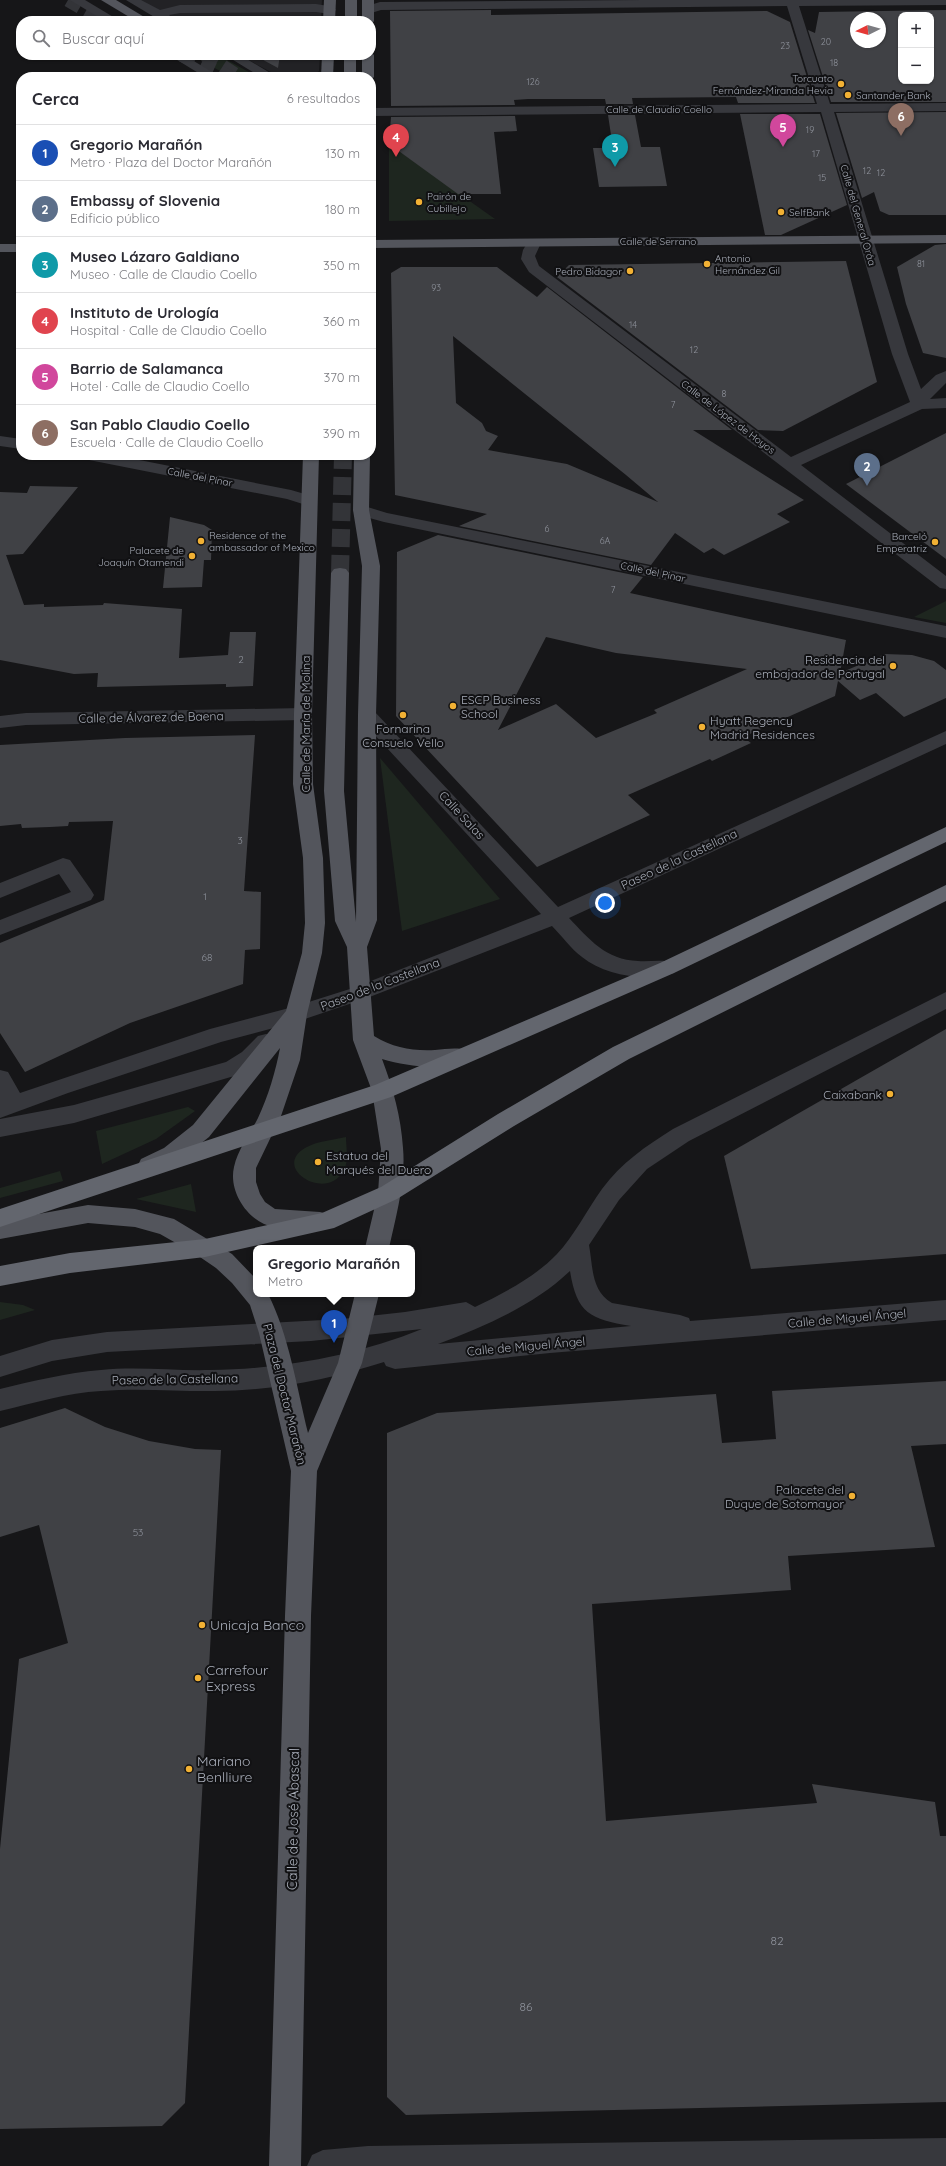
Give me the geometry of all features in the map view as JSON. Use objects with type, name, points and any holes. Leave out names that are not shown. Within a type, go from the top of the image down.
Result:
[{"type":"highway","points":[[0,1218],[262,1133],[382,1091],[459,1056],[667,968],[946,834]]},
{"type":"highway","points":[[0,1276],[70,1263],[205,1248],[326,1221],[390,1193],[506,1120],[621,1053],[946,892]]},
{"type":"main road","points":[[107,0],[136,16]]},
{"type":"main road","points":[[351,0],[351,16]]},
{"type":"main road","points":[[326,72],[327,60]]},
{"type":"main road","points":[[350,60],[350,72]]},
{"type":"main road","points":[[368,60],[368,72]]},
{"type":"main road","name":"Calle de Serrano","points":[[376,244],[946,240]]},
{"type":"main road","points":[[0,248],[16,248]]},
{"type":"main road","name":"Calle de María de Molina","points":[[296,1014],[305,984],[315,923],[313,858],[303,784],[303,714],[311,460]]},
{"type":"main road","points":[[357,947],[367,920],[367,715],[371,566],[362,510],[362,460]]},
{"type":"main road","points":[[340,573],[334,791],[345,921],[357,947],[364,1040],[382,1091],[392,1149],[390,1193],[378,1245]]},
{"type":"main road","points":[[296,1014],[289,1060],[280,1090],[245,1168],[245,1182],[249,1196],[257,1208],[269,1217],[290,1220],[326,1221]]},
{"type":"main road","points":[[124,1178],[172,1154],[202,1131],[253,1065],[296,1014]]},
{"type":"main road","points":[[364,1040],[385,1053],[403,1058],[459,1056]]},
{"type":"main road","name":"Plaza del Doctor Marañón","points":[[0,1230],[62,1218],[104,1214],[135,1218],[166,1226],[205,1248],[224,1261],[240,1276],[253,1292]]},
{"type":"main road","name":"Plaza del Doctor Marañón","points":[[257,1297],[260,1301],[271,1333],[304,1471]]},
{"type":"main road","name":"Plaza del Doctor Marañón","points":[[304,1471],[350,1363],[366,1297]]},
{"type":"main road","name":"Calle de José Abascal","points":[[285,2166],[298,1616],[304,1471]]},
{"type":"street","points":[[76,0],[105,16]]},
{"type":"street","points":[[132,0],[161,16]]},
{"type":"street","points":[[368,10],[380,6],[792,1],[946,1]]},
{"type":"street","name":"Calle del General Oráa","points":[[792,1],[819,95],[830,118],[900,354],[919,404]]},
{"type":"street","points":[[166,16],[167,10],[180,9],[316,8],[330,10]]},
{"type":"street","points":[[184,60],[205,72]]},
{"type":"street","points":[[240,60],[262,72]]},
{"type":"street","name":"Calle de Claudio Coello","points":[[376,112],[946,107]]},
{"type":"street","name":"Calle de López de Hoyos","points":[[534,242],[528,250],[528,260],[534,269],[946,584]]},
{"type":"street","points":[[919,404],[930,389],[946,376]]},
{"type":"street","points":[[790,464],[919,404],[946,403]]},
{"type":"street","points":[[0,441],[16,443]]},
{"type":"street","name":"Calle del Pinar","points":[[115,460],[285,494],[309,501]]},
{"type":"street","name":"Calle del Pinar","points":[[362,510],[384,518],[946,632]]},
{"type":"street","name":"Calle de Álvarez de Baena","points":[[0,722],[26,719],[303,714]]},
{"type":"street","name":"Calle Salas","points":[[367,715],[589,952],[614,966],[633,970],[667,968]]},
{"type":"street","name":"Paseo de la Castellana","points":[[7,1107],[60,1087],[218,1035],[296,1014],[360,993],[556,916],[946,737]]},
{"type":"street","points":[[0,892],[64,865],[84,895],[0,928]]},
{"type":"street","name":"Paseo de la Castellana","points":[[0,1400],[63,1384],[102,1380],[168,1379],[209,1381],[282,1376],[350,1363],[425,1339],[506,1303],[550,1274],[566,1260],[611,1194],[639,1162],[681,1135],[946,1000]]},
{"type":"street","name":"Paseo de la Castellana","points":[[0,1128],[74,1114],[232,1068],[250,1058],[296,1014]]},
{"type":"street","points":[[0,1078],[7,1107]]},
{"type":"street","name":"Calle de Miguel Ángel","points":[[576,1245],[585,1292],[595,1305],[607,1312],[701,1330]]},
{"type":"street","name":"Paseo de la Castellana","points":[[0,1367],[22,1357],[74,1346],[137,1340],[360,1327],[432,1319],[506,1303]]},
{"type":"street","name":"Calle de Miguel Ángel","points":[[350,1363],[701,1330],[946,1310]]},
{"type":"street","points":[[323,2166],[368,2162],[946,2154]]},
{"type":"shaded area","points":[[138,0],[322,0],[321,16],[167,16]]},
{"type":"shaded area","points":[[200,60],[227,60],[249,72],[222,72]]},
{"type":"shaded area","points":[[248,60],[320,60],[318,72],[271,72]]},
{"type":"shaded area","points":[[389,144],[495,219],[389,221]]},
{"type":"shaded area","points":[[946,601],[946,623],[914,617]]},
{"type":"shaded area","points":[[380,758],[500,899],[402,931]]},
{"type":"shaded area","points":[[188,1107],[195,1111],[156,1139],[102,1164],[96,1131]]},
{"type":"shaded area","points":[[346,1137],[346,1166],[336,1180],[325,1183],[314,1183],[304,1178],[297,1172],[294,1163],[297,1155],[307,1147],[321,1142]]},
{"type":"shaded area","points":[[60,1171],[63,1181],[0,1198],[0,1188]]},
{"type":"shaded area","points":[[191,1184],[196,1212],[136,1199]]},
{"type":"shaded area","points":[[0,1302],[23,1305],[35,1310],[0,1320]]},
{"type":"building","points":[[491,10],[491,15],[767,11],[790,22],[815,103],[738,103],[736,97],[632,98],[633,104],[606,104],[605,99],[528,99],[514,100],[515,105],[391,106],[390,11]]},
{"type":"building","points":[[946,10],[946,102],[831,102],[808,30],[815,33],[819,12]]},
{"type":"building","points":[[263,60],[279,60],[278,68]]},
{"type":"building","points":[[946,112],[946,215],[889,215],[880,211],[874,192],[862,198],[836,113]]},
{"type":"building","points":[[740,114],[820,114],[847,205],[781,235],[765,235]]},
{"type":"building","points":[[608,115],[635,115],[641,147],[660,147],[667,186],[599,187],[593,148],[613,148]]},
{"type":"building","points":[[515,116],[517,131],[494,132],[501,194],[458,194],[389,144],[391,117]]},
{"type":"building","points":[[946,244],[946,358],[923,353],[906,304],[897,267],[935,245]]},
{"type":"building","points":[[846,261],[877,382],[783,431],[758,430],[557,277],[569,265]]},
{"type":"building","points":[[401,267],[497,267],[537,297],[547,287],[732,430],[693,430],[804,500],[777,514],[790,522],[724,555],[713,548],[704,553],[675,533],[651,565],[459,526],[487,514],[395,495],[391,273]],"holes":[[[453,336],[658,502],[567,464],[488,450],[498,436],[486,431],[482,423],[456,403]]]},
{"type":"building","points":[[946,433],[946,559],[846,484]]},
{"type":"building","points":[[30,486],[78,487],[23,554],[6,555],[24,605],[44,604],[44,607],[103,605],[104,603],[182,609],[179,658],[228,655],[230,632],[256,632],[253,686],[226,687],[226,684],[97,687],[98,673],[74,674],[0,660],[0,492],[27,493]]},
{"type":"building","name":"Palacete de Joaquín Otamendi","points":[[170,517],[204,525],[212,530],[211,560],[204,560],[202,587],[163,588]]},
{"type":"building","points":[[438,535],[643,577],[630,593],[846,640],[840,673],[885,654],[912,655],[934,661],[946,670],[946,698],[904,717],[876,693],[860,700],[838,681],[835,696],[743,737],[751,743],[712,761],[710,759],[628,795],[650,815],[537,867],[396,716],[397,552]],"holes":[[[546,637],[616,653],[747,669],[654,710],[657,713],[596,738],[556,704],[498,730]]]},
{"type":"building","points":[[255,735],[244,891],[261,892],[260,949],[245,950],[243,984],[130,1023],[25,1072],[0,1033],[0,943],[104,900],[113,821],[69,822],[68,826],[50,827],[22,828],[21,824],[0,826],[0,745],[125,738]]},
{"type":"building","name":"Caixabank","points":[[946,1029],[946,1254],[751,1269],[724,1156]]},
{"type":"building","points":[[946,1381],[946,1444],[911,1446],[935,1547],[788,1556],[791,1590],[592,1604],[606,1821],[817,1803],[812,1784],[935,1802],[940,1836],[946,1836],[946,2102],[406,2115],[387,2097],[387,1433],[437,1413],[716,1394],[722,1443],[776,1439],[772,1391]]},
{"type":"building","points":[[65,1408],[105,1427],[149,1441],[195,1449],[221,1450],[185,2103],[162,2126],[0,2129],[0,1849],[19,1659],[68,1643],[39,1525],[0,1537],[0,1428]]},
{"type":"tunnel","points":[[68,0],[96,16]]},
{"type":"tunnel","points":[[193,60],[219,72]]},
{"type":"tunnel","points":[[213,60],[231,72]]},
{"type":"tunnel","points":[[340,573],[343,460]]},
{"type":"place","name":"Torcuato Fernández-Miranda Hevia","points":[[841,84]]},
{"type":"place","name":"Santander Bank","points":[[848,95]]},
{"type":"place","name":"San Pablo Claudio Coello","points":[[901,136]]},
{"type":"place","name":"Barrio de Salamanca","points":[[783,147]]},
{"type":"place","name":"Instituto de Urología","points":[[396,157]]},
{"type":"place","name":"Museo Lázaro Galdiano","points":[[615,167]]},
{"type":"place","name":"Pairón de Cubillejo","points":[[419,202]]},
{"type":"place","name":"SelfBank","points":[[781,212]]},
{"type":"place","name":"Antonio Hernández Gil","points":[[707,264]]},
{"type":"place","name":"Pedro Bidagor","points":[[630,271]]},
{"type":"place","name":"Embassy of Slovenia","points":[[867,486]]},
{"type":"place","name":"Residence of the ambassador of Mexico","points":[[201,541]]},
{"type":"place","name":"Barceló Emperatriz","points":[[935,542]]},
{"type":"place","name":"Palacete de Joaquín Otamendi","points":[[192,556]]},
{"type":"place","name":"Residencia del embajador de Portugal","points":[[893,666]]},
{"type":"place","name":"ESCP Business School","points":[[453,706]]},
{"type":"place","name":"Fornarina Consuelo Vello","points":[[403,715]]},
{"type":"place","name":"Hyatt Regency Madrid Residences","points":[[702,727]]},
{"type":"place","name":"Caixabank","points":[[890,1094]]},
{"type":"place","name":"Estatua del Marqués del Duero","points":[[318,1162]]},
{"type":"place","name":"Gregorio Marañón","points":[[334,1343]]},
{"type":"place","name":"Palacete del Duque de Sotomayor","points":[[852,1496]]},
{"type":"place","name":"Unicaja Banco","points":[[202,1625]]},
{"type":"place","name":"Carrefour Express","points":[[198,1678]]},
{"type":"place","name":"Mariano Benlliure","points":[[189,1769]]}]
